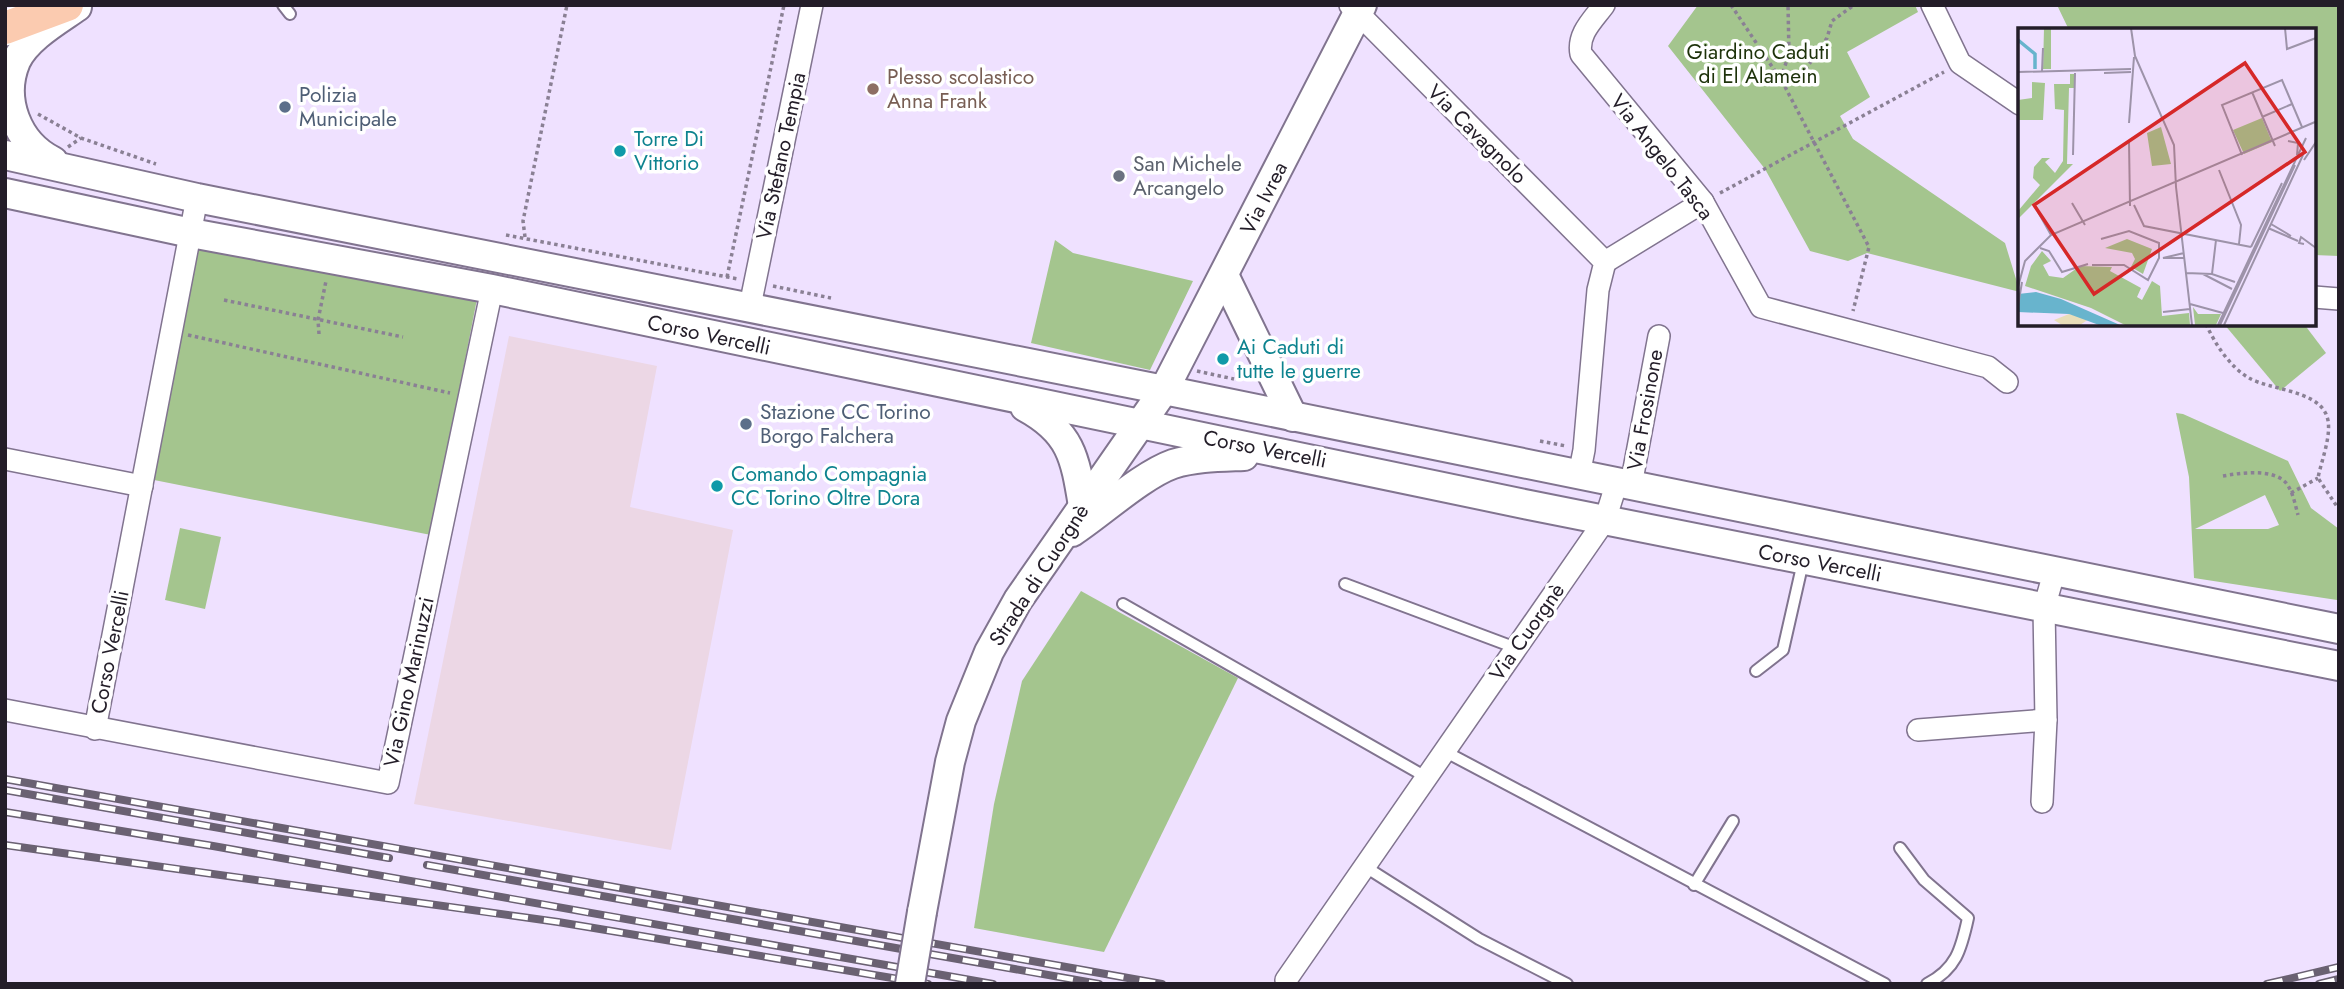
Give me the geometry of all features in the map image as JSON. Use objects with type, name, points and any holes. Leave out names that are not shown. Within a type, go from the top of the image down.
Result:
[{"type":"main road","points":[[5,28],[67,5]]},
{"type":"main road","points":[[71,170],[37,153],[24,138],[8,102],[10,78],[16,59],[79,5]]},
{"type":"main road","name":"Via Ivrea","points":[[1164,390],[1357,8]]},
{"type":"main road","name":"Corso Vercelli","points":[[5,155],[197,198],[750,306],[2339,629]]},
{"type":"main road","name":"Corso Vercelli","points":[[5,193],[191,233],[492,289],[1605,520],[2339,666]]},
{"type":"main road","points":[[1224,275],[1293,417]]},
{"type":"main road","name":"Strada di Cuorgnè","points":[[910,984],[950,762],[978,677],[1002,629],[1164,390]]},
{"type":"main road","points":[[1004,396],[1044,418],[1065,438],[1073,457],[1083,506]]},
{"type":"main road","points":[[1061,539],[1149,476],[1170,465],[1206,457],[1286,453]]},
{"type":"street","name":"Via Stefano Tempia","points":[[750,306],[812,5]]},
{"type":"street","name":"Via Angelo Tasca","points":[[1605,5],[1582,36],[1579,44],[1581,54],[1703,202],[1761,307],[1988,367],[2007,382]]},
{"type":"street","points":[[1932,5],[1959,63],[2018,103]]},
{"type":"street","name":"Via Cavagnolo","points":[[1357,8],[1605,262]]},
{"type":"street","name":"Corso Vercelli","points":[[5,710],[95,729],[197,198]]},
{"type":"street","points":[[1579,475],[1584,450],[1598,290],[1605,262],[1703,202]]},
{"type":"street","name":"Via Gino Marinuzzi","points":[[95,729],[388,783],[492,289]]},
{"type":"street","points":[[2316,297],[2339,299]]},
{"type":"street","name":"Via Frosinone","points":[[1624,483],[1659,336]]},
{"type":"street","points":[[5,459],[142,486]]},
{"type":"street","name":"Via Cuorgnè","points":[[1286,980],[1605,520],[1624,483]]},
{"type":"street","points":[[2042,802],[2046,720],[2044,608],[2054,573]]},
{"type":"street","points":[[1918,730],[2046,720]]},
{"type":"lane","points":[[1756,671],[1783,650],[1788,640],[1803,559]]},
{"type":"lane","points":[[1345,584],[1516,648]]},
{"type":"lane","points":[[1123,604],[1426,777]]},
{"type":"lane","points":[[1444,751],[1885,984]]},
{"type":"lane","points":[[1694,885],[1733,821]]},
{"type":"lane","points":[[1900,848],[1924,880],[1968,918],[1962,947],[1946,974],[1927,984]]},
{"type":"lane","points":[[1364,866],[1479,939],[1567,984]]},
{"type":"path","points":[[525,237],[523,221],[567,5]]},
{"type":"path","points":[[727,277],[784,5]]},
{"type":"path","points":[[1731,5],[1782,81],[1869,247],[1848,332]]},
{"type":"path","points":[[1782,81],[1789,53],[1788,5]]},
{"type":"path","points":[[1782,81],[1799,79],[1827,38],[1832,21],[1854,5]]},
{"type":"path","points":[[1703,202],[1959,63]]},
{"type":"path","points":[[35,113],[81,138]]},
{"type":"path","points":[[319,334],[318,320],[330,260]]},
{"type":"path","points":[[224,300],[403,337]]},
{"type":"path","points":[[2207,326],[2214,342],[2240,372],[2252,380],[2303,397],[2320,406],[2326,415],[2328,426],[2318,478],[2338,508]]},
{"type":"path","points":[[172,331],[469,397]]},
{"type":"path","points":[[2223,477],[2245,472],[2281,478],[2291,493],[2298,515]]},
{"type":"path","points":[[2291,493],[2318,478]]},
{"type":"shaded area","points":[[509,336],[657,366],[630,507],[733,530],[671,850],[414,804]]},
{"type":"green space","name":"Giardino Caduti di El Alamein","points":[[1698,5],[1915,5],[1918,12],[1847,52],[1870,97],[1840,116],[1853,139],[2005,243],[2018,291],[1867,253],[1848,261],[1810,251],[1765,169],[1668,46]]},
{"type":"green space","points":[[2057,5],[2339,5],[2339,256],[2316,255],[2316,28],[2068,28]]},
{"type":"green space","points":[[1055,240],[1073,253],[1193,281],[1150,370],[1031,343]]},
{"type":"green space","points":[[195,243],[477,299],[431,535],[149,479]]},
{"type":"green space","points":[[2226,326],[2306,326],[2326,353],[2280,391]]},
{"type":"green space","points":[[2176,413],[2288,461],[2311,508],[2339,529],[2337,600],[2194,578],[2189,477]],"holes":[[[2265,495],[2279,525],[2268,529],[2195,529]]]},
{"type":"green space","points":[[180,528],[221,537],[205,609],[165,600]]},
{"type":"green space","points":[[1081,591],[1238,678],[1104,952],[974,928],[994,804],[1022,681]]},
{"type":"railway","points":[[5,779],[1162,984]]},
{"type":"railway","points":[[5,790],[389,858]]},
{"type":"railway","points":[[5,812],[213,846],[993,984]]},
{"type":"railway","points":[[5,845],[558,922],[928,984]]},
{"type":"railway","points":[[427,865],[1099,984]]},
{"type":"railway","points":[[2267,984],[2339,967]]},
{"type":"railway","points":[[2319,984],[2339,979]]},
{"type":"place","name":"Plesso scolastico Anna Frank","points":[[873,89]]},
{"type":"place","name":"Polizia Municipale","points":[[285,107]]},
{"type":"place","name":"Torre Di Vittorio","points":[[620,151]]},
{"type":"place","name":"San Michele Arcangelo","points":[[1119,176]]},
{"type":"place","name":"Ai Caduti di tutte le guerre","points":[[1223,359]]},
{"type":"place","name":"Stazione CC Torino Borgo Falchera","points":[[746,424]]},
{"type":"place","name":"Comando Compagnia CC Torino Oltre Dora","points":[[717,486]]}]
